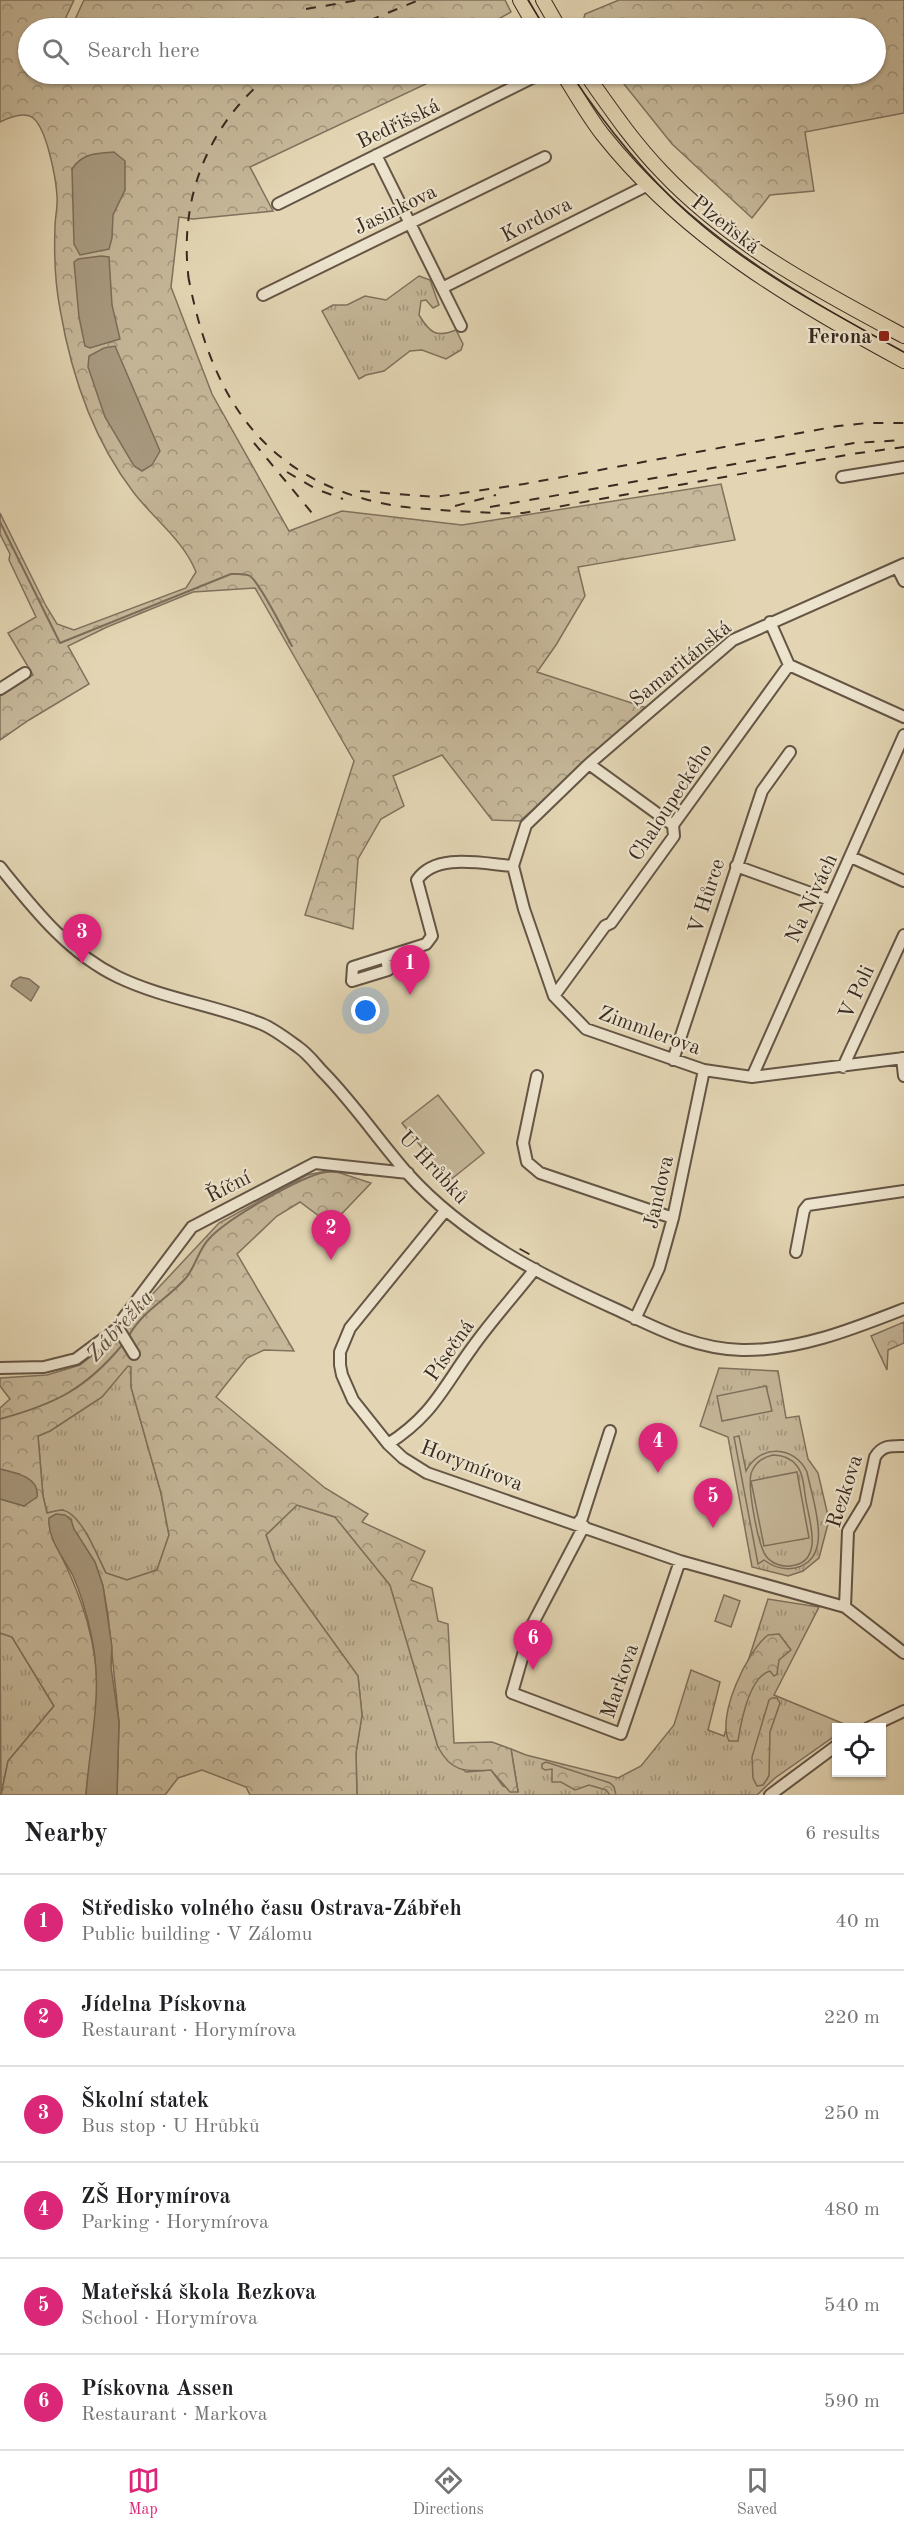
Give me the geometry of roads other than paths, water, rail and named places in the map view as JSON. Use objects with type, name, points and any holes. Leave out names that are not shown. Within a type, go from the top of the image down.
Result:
[{"type":"main road","points":[[520,0],[530,18]]},
{"type":"main road","points":[[543,0],[553,18]]},
{"type":"main road","name":"Plzeňská","points":[[569,84],[602,134],[680,216],[778,290],[904,361]]},
{"type":"main road","name":"Plzeňská","points":[[593,84],[620,122],[662,172],[691,200],[790,274],[904,336]]},
{"type":"street","name":"Bedřišská","points":[[278,204],[520,84]]},
{"type":"street","points":[[376,155],[461,326]]},
{"type":"street","name":"Jasinkova","points":[[263,295],[544,157]]},
{"type":"street","name":"Kordova","points":[[442,288],[648,184]]},
{"type":"street","points":[[842,477],[904,467]]},
{"type":"street","points":[[901,565],[904,581]]},
{"type":"street","name":"Samaritánská","points":[[589,765],[733,640],[901,565]]},
{"type":"street","points":[[770,622],[789,664],[904,717]]},
{"type":"street","name":"Chaloupeckého","points":[[555,996],[674,836],[673,825],[789,664]]},
{"type":"street","points":[[0,689],[25,673]]},
{"type":"street","name":"Na Nivách","points":[[752,1077],[904,735]]},
{"type":"street","name":"V Hůrce","points":[[673,1060],[762,791],[790,752]]},
{"type":"street","points":[[352,967],[352,981],[388,970],[386,957],[426,944],[432,936],[417,880],[423,872],[446,862],[513,866],[526,825],[589,765],[673,825]]},
{"type":"street","points":[[851,857],[904,881]]},
{"type":"street","name":"Zimmlerova","points":[[513,866],[524,909],[555,996],[586,1029],[704,1070],[752,1077],[903,1058]]},
{"type":"street","points":[[736,866],[830,900]]},
{"type":"street","name":"U Hrůbků","points":[[0,867],[43,920],[74,949],[116,976],[264,1024],[301,1049],[332,1081],[408,1173],[445,1211],[480,1238],[535,1269],[654,1329],[699,1345],[743,1350],[790,1345],[851,1330],[904,1309]]},
{"type":"street","name":"V Poli","points":[[843,1066],[904,935]]},
{"type":"street","points":[[903,1058],[904,1076]]},
{"type":"street","name":"Jandova","points":[[635,1319],[659,1268],[673,1218],[704,1070]]},
{"type":"street","points":[[537,1076],[523,1143],[527,1162],[540,1173],[673,1218]]},
{"type":"street","name":"Říční","points":[[0,1368],[44,1367],[76,1359],[119,1330],[119,1324],[192,1227],[315,1163],[408,1173]]},
{"type":"street","points":[[796,1252],[804,1210],[808,1205],[904,1191]]},
{"type":"street","name":"Horymírova","points":[[445,1211],[350,1328],[340,1352],[342,1376],[353,1400],[388,1444],[403,1458],[427,1473],[680,1561],[845,1607],[904,1653]]},
{"type":"street","name":"Písečná","points":[[388,1444],[410,1431],[435,1404],[471,1349],[535,1269]]},
{"type":"street","points":[[119,1330],[134,1354]]},
{"type":"street","points":[[581,1525],[610,1431]]},
{"type":"street","name":"Rezkova","points":[[845,1607],[848,1531],[865,1503],[875,1457],[878,1451],[888,1446],[904,1446]]},
{"type":"street","name":"Markova","points":[[581,1525],[531,1627],[512,1693],[621,1734],[680,1561]]},
{"type":"street","points":[[879,1723],[904,1713]]},
{"type":"street","points":[[770,1795],[832,1750]]},
{"type":"waterway","points":[[0,522],[60,643],[231,574],[238,574],[248,575],[255,581],[292,646]]},
{"type":"waterway","name":"Zábřežka","points":[[128,1337],[141,1319],[185,1279],[208,1240],[246,1211],[314,1175],[326,1172],[367,1175]]},
{"type":"waterway","name":"Zábřežka","points":[[0,1419],[53,1401],[68,1393],[96,1373],[123,1344]]},
{"type":"tram line","points":[[528,0],[539,18]]},
{"type":"tram line","points":[[578,84],[597,112],[640,165],[672,198],[714,235],[792,289],[904,352]]},
{"type":"tram line","points":[[520,1249],[529,1254]]},
{"type":"railway","points":[[306,9],[359,0]]},
{"type":"railway","points":[[375,18],[419,0]]},
{"type":"railway","points":[[189,281],[188,222],[193,193],[202,166],[230,116],[260,84]]},
{"type":"railway","points":[[188,275],[197,316],[209,353],[225,388],[244,419],[268,446],[297,469],[331,487],[372,501],[423,509],[523,513],[852,454],[904,447]]},
{"type":"railway","points":[[360,491],[435,497],[524,484],[838,426],[904,423]]},
{"type":"railway","points":[[490,507],[854,443],[904,440]]},
{"type":"railway","points":[[254,443],[312,513]]},
{"type":"railway","points":[[287,472],[316,489],[343,499]]},
{"type":"railway","points":[[455,506],[496,495]]},
{"type":"place","name":"Ferona","points":[[884,336]]},
{"type":"place","name":"Školní statek","points":[[82,964]]},
{"type":"place","name":"Středisko volného času Ostrava-Zábřeh","points":[[410,995]]},
{"type":"place","name":"Jídelna Pískovna","points":[[331,1260]]},
{"type":"place","name":"ZŠ Horymírova","points":[[658,1473]]},
{"type":"place","name":"Mateřská škola Rezkova","points":[[713,1528]]},
{"type":"place","name":"Pískovna Assen","points":[[533,1670]]}]
